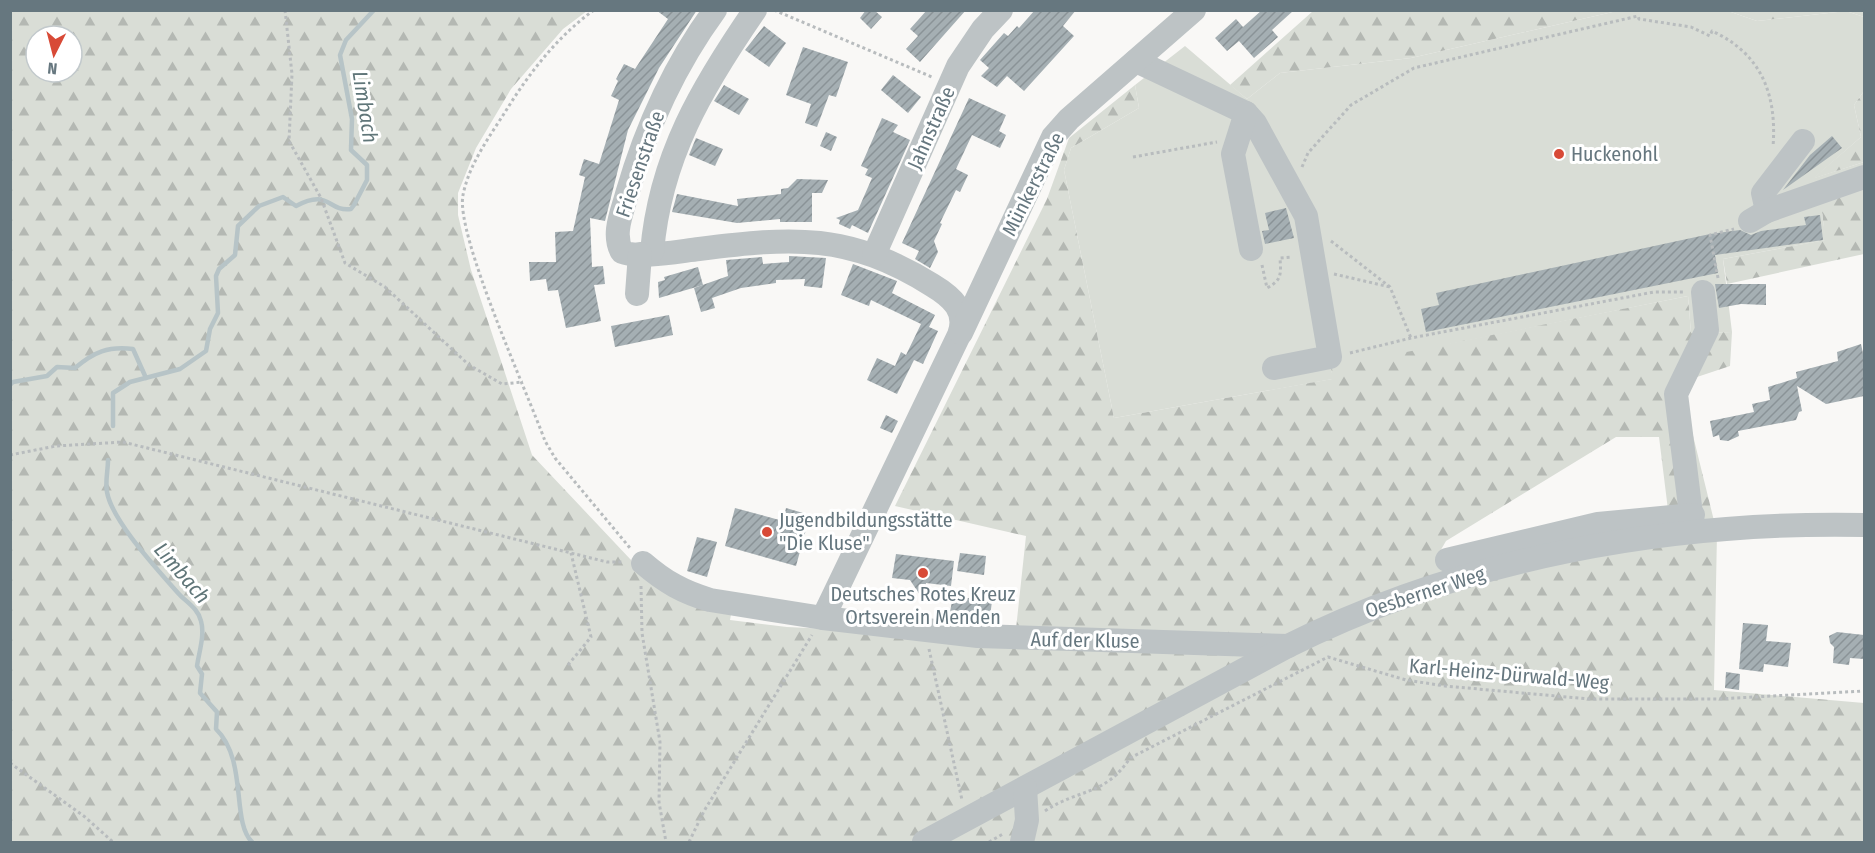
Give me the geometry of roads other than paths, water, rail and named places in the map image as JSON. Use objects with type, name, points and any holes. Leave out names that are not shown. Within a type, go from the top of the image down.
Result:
[{"type":"street","name":"Friesenstraße","points":[[715,10],[671,81],[639,152],[617,234],[622,252],[641,254],[655,220],[675,147],[711,75],[755,10]]},
{"type":"street","name":"Jahnstraße","points":[[874,255],[968,50],[1001,10]]},
{"type":"street","name":"Münkerstraße","points":[[823,618],[1053,137],[1069,119],[1194,10]]},
{"type":"street","points":[[1136,61],[1246,113],[1255,123],[1306,216],[1330,357],[1274,368]]},
{"type":"street","points":[[1246,113],[1233,154],[1251,249]]},
{"type":"street","points":[[1803,141],[1763,193],[1758,216],[1864,177]]},
{"type":"street","points":[[637,294],[641,254],[801,239],[827,242],[874,255],[919,276],[950,297],[961,312],[961,332]]},
{"type":"street","points":[[1447,560],[1598,524],[1693,524],[1676,394],[1707,330],[1711,291]]},
{"type":"street","name":"Oesberner Weg","points":[[924,843],[1288,646],[1335,623],[1399,597],[1561,553],[1693,524],[1864,525]]},
{"type":"street","name":"Auf der Kluse","points":[[643,563],[665,582],[682,591],[710,600],[925,632],[1015,639],[1288,646]]},
{"type":"street","points":[[1024,831],[1025,788]]},
{"type":"waterway","name":"Limbach","points":[[113,426],[113,393],[130,382],[180,369],[206,351],[210,329],[218,313],[216,276],[219,269],[235,255],[238,226],[259,206],[283,197],[296,206],[316,199],[343,209],[351,209],[354,205],[367,180],[367,165],[351,150],[352,119],[340,55],[346,40],[374,10]]},
{"type":"waterway","points":[[10,385],[13,382],[47,376],[57,367],[75,368],[95,354],[116,348],[133,349],[146,378]]},
{"type":"waterway","name":"Limbach","points":[[108,460],[107,492],[117,517],[148,559],[199,616],[202,626],[197,666],[202,674],[200,693],[217,712],[216,729],[226,742],[232,757],[242,820],[252,842]]},
{"type":"place","name":"Huckenohl","points":[[1559,154]]},
{"type":"place","name":"Jugendbildungsstätte \"Die Kluse\"","points":[[767,532]]},
{"type":"place","name":"Deutsches Rotes Kreuz Ortsverein Menden","points":[[923,573]]}]
